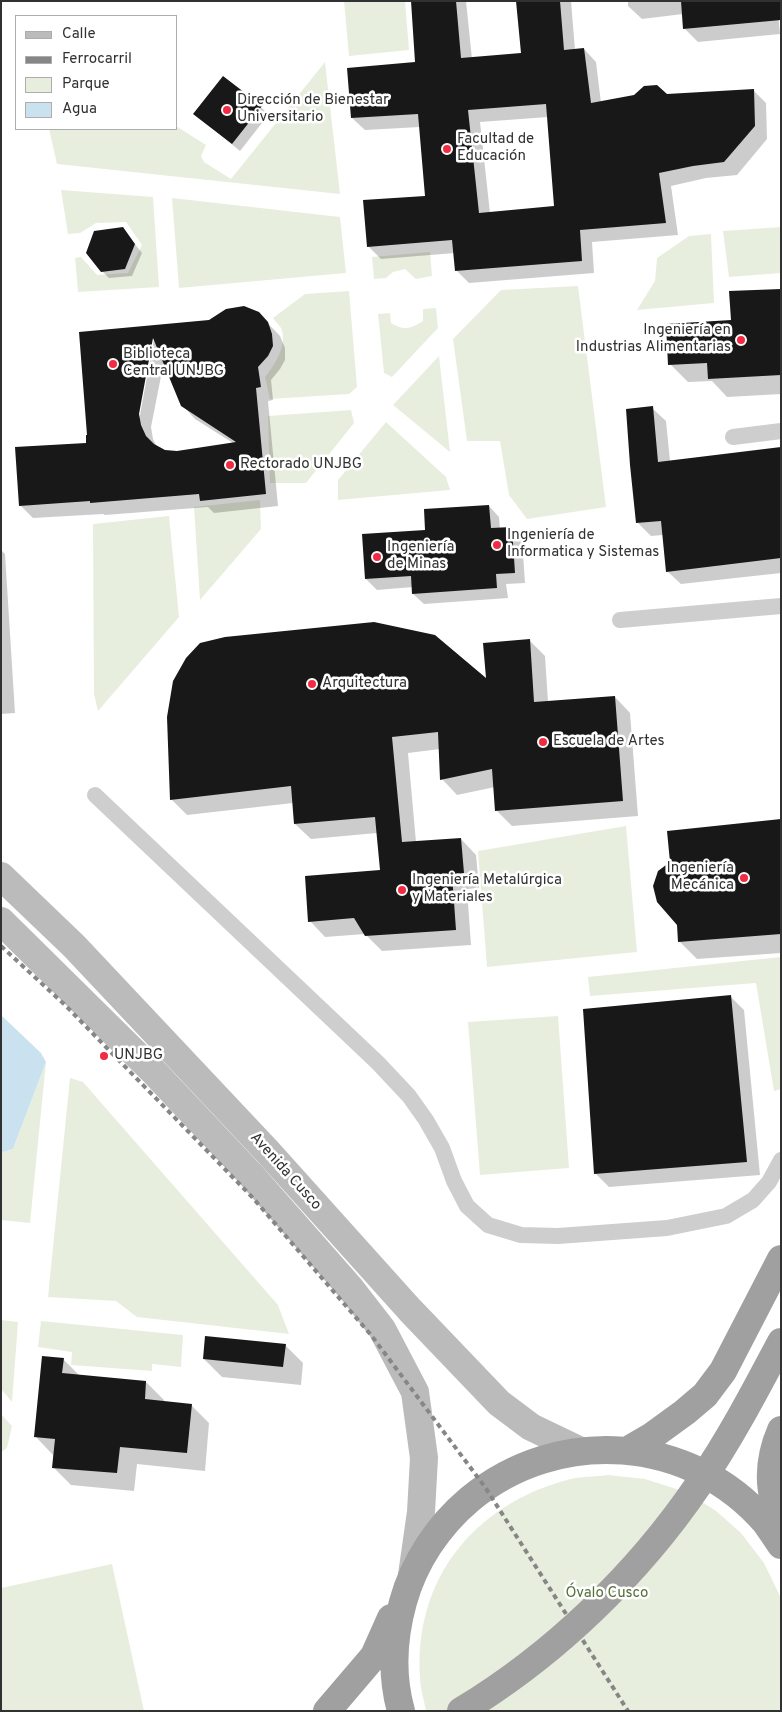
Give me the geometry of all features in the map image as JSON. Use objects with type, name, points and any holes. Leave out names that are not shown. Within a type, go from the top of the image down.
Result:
[{"type":"highway","points":[[628,1450],[659,1432],[705,1395],[722,1371],[781,1259]]},
{"type":"highway","points":[[461,1711],[517,1672],[558,1640],[633,1567],[667,1528],[727,1441],[781,1342]]},
{"type":"highway","points":[[781,1430],[775,1444],[770,1470],[772,1494],[781,1530]]},
{"type":"highway","points":[[327,1711],[374,1656],[388,1624],[434,1537],[458,1510],[485,1487],[515,1469],[547,1457],[604,1449],[628,1450],[667,1458],[704,1474],[737,1495],[766,1523],[781,1545]]},
{"type":"highway","points":[[401,1711],[394,1662],[396,1626],[409,1583]]},
{"type":"main road","name":"Avenida Cusco","points":[[1,876],[101,975],[268,1152],[410,1310],[498,1403],[531,1428],[581,1451]]},
{"type":"main road","name":"Avenida Cusco","points":[[1,921],[153,1071],[250,1174],[350,1289],[382,1329],[415,1392],[424,1458],[422,1503],[409,1583]]},
{"type":"lane","points":[[733,437],[781,431]]},
{"type":"lane","points":[[620,620],[781,606]]},
{"type":"lane","points":[[95,795],[371,1056],[409,1096],[442,1148],[454,1180],[467,1206],[488,1225],[521,1235],[558,1236],[667,1228],[726,1216],[753,1200],[769,1182],[781,1160]]},
{"type":"green space","points":[[344,1],[405,1],[409,50],[349,56]]},
{"type":"green space","points":[[325,62],[340,194],[57,164],[49,130],[178,130],[178,127],[206,145],[201,156],[204,162],[231,179]]},
{"type":"green space","points":[[61,190],[153,197],[159,287],[78,292],[75,258],[81,257],[97,275],[128,273],[142,245],[126,222],[96,223],[80,233],[68,234]]},
{"type":"green space","points":[[172,198],[340,217],[346,273],[179,288]]},
{"type":"green space","points":[[781,227],[781,273],[729,277],[723,231]]},
{"type":"green space","points":[[711,234],[714,303],[637,310],[655,281],[657,258],[689,236]]},
{"type":"green space","points":[[430,252],[432,276],[416,279],[405,269],[393,272],[386,278],[374,279],[372,257]]},
{"type":"green space","points":[[578,286],[606,507],[527,519],[509,495],[500,441],[467,441],[453,339],[501,290]]},
{"type":"green space","points":[[349,291],[357,387],[349,394],[270,399],[265,377],[273,367],[283,341],[281,328],[273,318],[305,294]]},
{"type":"green space","points":[[436,308],[438,328],[392,377],[384,373],[378,314],[390,313],[391,323],[407,328],[423,321],[423,309]]},
{"type":"green space","points":[[439,356],[450,452],[393,405]]},
{"type":"green space","points":[[351,410],[354,423],[306,483],[270,483],[268,416]]},
{"type":"green space","points":[[386,422],[446,477],[450,490],[338,500],[338,480]]},
{"type":"green space","points":[[260,500],[261,529],[200,600],[194,507]]},
{"type":"green space","points":[[169,516],[179,617],[98,711],[94,694],[93,524]]},
{"type":"green space","points":[[626,826],[637,952],[487,967],[478,851]]},
{"type":"green space","points":[[781,957],[781,1089],[774,1091],[756,983],[590,996],[588,977]]},
{"type":"green space","points":[[558,1016],[569,1168],[480,1175],[468,1022]]},
{"type":"green space","points":[[46,1062],[30,1223],[1,1220],[1,1150],[3,1152],[13,1149]]},
{"type":"green space","points":[[70,1078],[83,1082],[278,1305],[289,1334],[137,1317],[116,1301],[48,1297]]},
{"type":"green space","points":[[1,1320],[18,1322],[12,1402],[1,1389]]},
{"type":"green space","points":[[41,1321],[183,1335],[181,1367],[152,1364],[152,1371],[71,1365],[72,1352],[38,1347]]},
{"type":"green space","points":[[1,1414],[12,1426],[7,1448],[1,1452]]},
{"type":"green space","name":"Óvalo Cusco","points":[[608,1475],[645,1479],[683,1491],[715,1510],[741,1533],[764,1563],[781,1598],[781,1711],[426,1711],[420,1681],[421,1641],[427,1608],[439,1578],[456,1551],[478,1527],[504,1508],[534,1492],[572,1479]]},
{"type":"green space","points":[[112,1564],[144,1711],[1,1711],[1,1588]]},
{"type":"water","points":[[1,1015],[41,1053],[46,1062],[13,1149],[3,1152],[1,1150]]},
{"type":"building","name":"Facultad de Educación","points":[[411,1],[456,1],[461,58],[521,53],[516,1],[560,1],[564,50],[584,48],[591,103],[634,95],[644,86],[657,85],[667,94],[754,89],[755,126],[724,162],[659,173],[666,223],[580,230],[582,261],[455,271],[452,240],[367,247],[363,200],[425,196],[418,114],[351,118],[347,68],[415,62]],"holes":[[[546,104],[554,206],[479,213],[468,110]]]},
{"type":"building","points":[[681,1],[781,1],[781,20],[683,29]]},
{"type":"building","points":[[223,76],[262,106],[232,144],[193,114]]},
{"type":"building","points":[[123,227],[135,244],[125,269],[101,272],[86,253],[94,231]]},
{"type":"building","points":[[781,289],[781,375],[708,379],[707,363],[668,365],[666,324],[731,320],[729,291]]},
{"type":"building","points":[[244,306],[259,312],[268,322],[272,334],[273,346],[268,356],[258,367],[261,387],[256,388],[266,494],[200,501],[199,494],[90,503],[90,501],[19,506],[15,447],[86,443],[87,435],[79,332],[209,320],[226,309]],"holes":[[[153,338],[181,406],[236,442],[177,451],[165,450],[154,444],[146,436],[139,414]]]},
{"type":"building","points":[[653,406],[658,462],[781,447],[781,558],[666,572],[661,521],[636,523],[630,465],[626,409]]},
{"type":"building","points":[[489,505],[491,528],[512,527],[515,573],[496,574],[497,588],[412,594],[411,576],[365,579],[362,534],[425,530],[424,509]]},
{"type":"building","points":[[374,622],[435,635],[486,678],[483,643],[530,639],[534,702],[615,696],[623,801],[495,811],[492,769],[440,780],[438,732],[392,737],[402,842],[461,838],[464,873],[452,874],[456,930],[365,936],[354,918],[308,922],[305,876],[380,870],[375,817],[294,824],[291,786],[170,800],[167,717],[173,681],[186,658],[200,643],[225,637]]},
{"type":"building","points":[[781,819],[781,934],[678,942],[677,925],[657,902],[653,886],[658,871],[670,862],[667,831]]},
{"type":"building","points":[[731,995],[747,1162],[594,1174],[583,1009]]},
{"type":"building","points":[[205,1336],[286,1344],[283,1367],[203,1359]]},
{"type":"building","points":[[42,1356],[64,1358],[62,1373],[146,1381],[145,1399],[192,1404],[187,1453],[120,1447],[117,1473],[52,1468],[55,1439],[34,1437]]},
{"type":"railway","points":[[1,946],[65,1005],[253,1198],[371,1335],[485,1487],[628,1711]]},
{"type":"place","name":"Dirección de Bienestar Universitario","points":[[227,110]]},
{"type":"place","name":"Facultad de Educación","points":[[447,149]]},
{"type":"place","name":"Ingeniería en Industrias Alimentarias","points":[[741,340]]},
{"type":"place","name":"Biblioteca Central UNJBG","points":[[113,364]]},
{"type":"place","name":"Rectorado UNJBG","points":[[230,465]]},
{"type":"place","name":"Ingeniería de Informatica y Sistemas","points":[[497,545]]},
{"type":"place","name":"Ingeniería de Minas","points":[[377,557]]},
{"type":"place","name":"Arquitectura","points":[[312,684]]},
{"type":"place","name":"Escuela de Artes","points":[[543,742]]},
{"type":"place","name":"Ingeniería Mecánica","points":[[744,878]]},
{"type":"place","name":"Ingeniería Metalúrgica y Materiales","points":[[402,890]]},
{"type":"place","name":"UNJBG","points":[[104,1056]]}]
